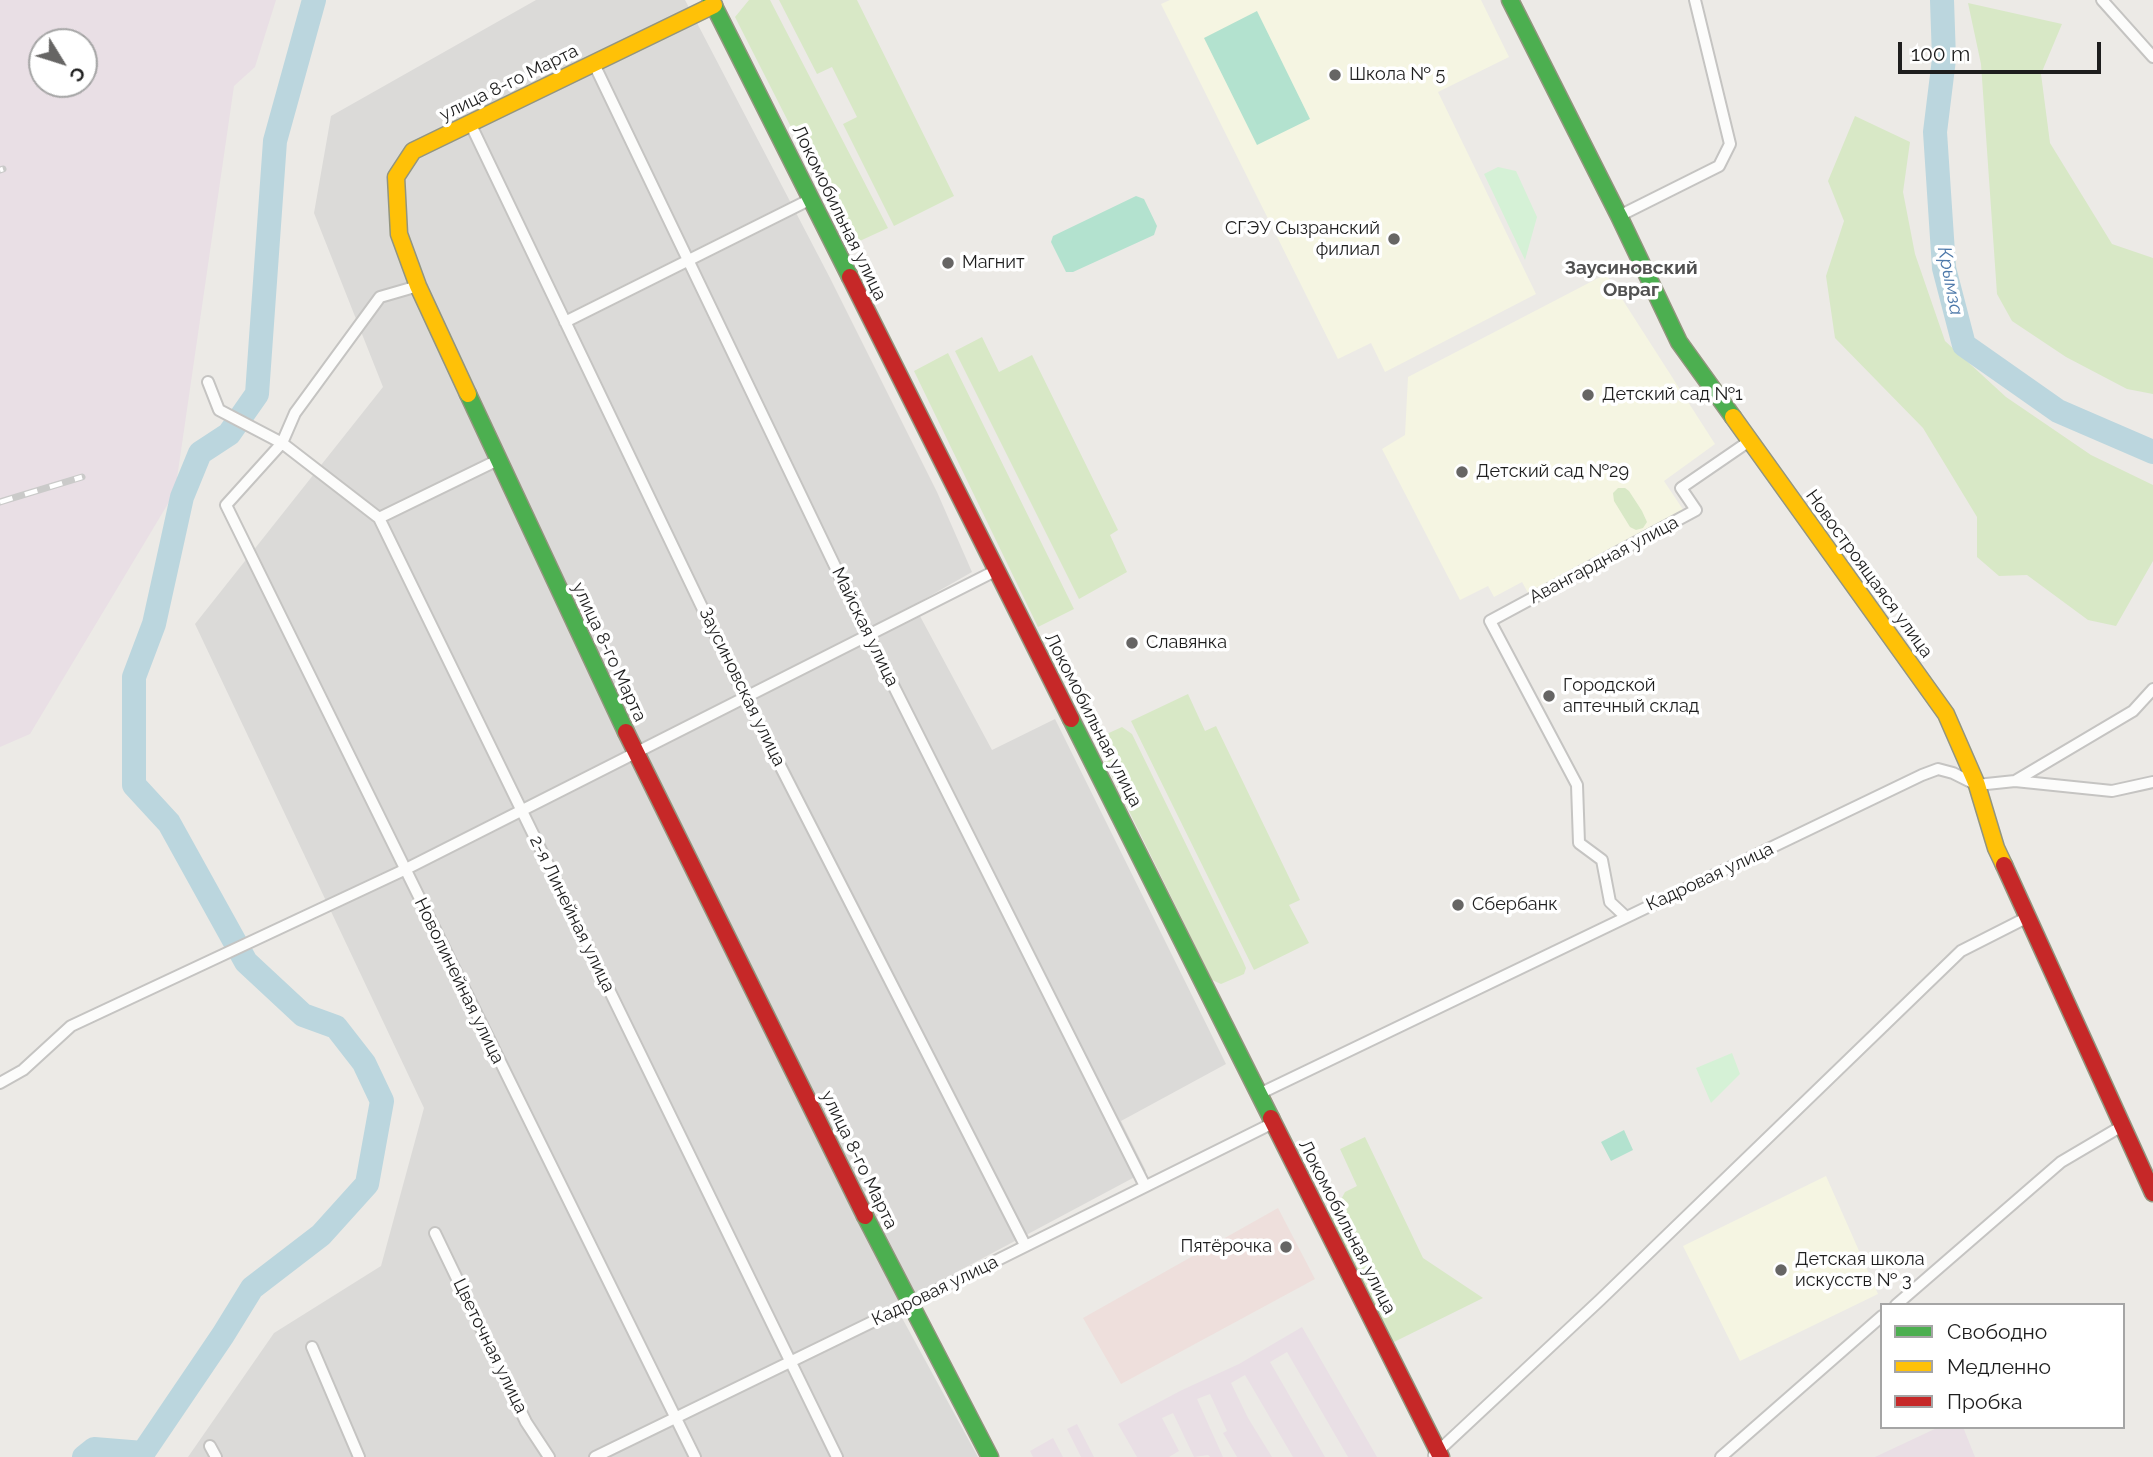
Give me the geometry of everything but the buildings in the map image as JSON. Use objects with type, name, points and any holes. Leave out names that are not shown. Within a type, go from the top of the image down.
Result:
[{"type":"street","name":"Новостроящаяся улица","points":[[1510,0],[1679,342],[1748,442],[1946,714],[1977,785],[1996,848],[2153,1193]]},
{"type":"street","points":[[1619,216],[1719,166],[1730,144],[1695,0]]},
{"type":"street","points":[[2102,0],[2153,57]]},
{"type":"street","name":"улица 8-го Марта","points":[[713,3],[413,151],[396,177],[399,234],[418,286],[635,752],[909,1304],[990,1457]]},
{"type":"street","name":"Локомобильная улица","points":[[713,3],[1437,1455]]},
{"type":"street","name":"Майская улица","points":[[594,64],[868,635],[1145,1186]]},
{"type":"street","name":"Заусиновская улица","points":[[470,123],[745,697],[1025,1245]]},
{"type":"street","points":[[565,322],[811,199]]},
{"type":"street","points":[[282,443],[295,413],[380,297],[418,286]]},
{"type":"street","name":"2-я Линейная улица","points":[[208,382],[219,410],[282,443],[379,519],[837,1457]]},
{"type":"street","name":"Авангардная улица","points":[[1625,916],[1610,902],[1602,860],[1579,844],[1577,785],[1490,621],[1696,510],[1681,488],[1748,442]]},
{"type":"street","name":"Новолинейная улица","points":[[282,443],[226,505],[695,1457]]},
{"type":"street","points":[[379,519],[498,460]]},
{"type":"street","points":[[0,1083],[23,1070],[71,1026],[404,870],[997,570]]},
{"type":"street","name":"Кадровая улица","points":[[1259,1094],[1625,916],[1938,769],[1977,785],[2015,781],[2133,711],[2153,689]]},
{"type":"street","points":[[2015,781],[2112,791],[2153,782]]},
{"type":"street","points":[[1437,1455],[1961,951],[2028,917]]},
{"type":"street","name":"Кадровая улица","points":[[595,1457],[1273,1123]]},
{"type":"street","points":[[1898,1303],[2061,1162],[2122,1126]]},
{"type":"street","name":"Цветочная улица","points":[[435,1233],[526,1422],[549,1457]]},
{"type":"street","points":[[1721,1457],[1880,1317]]},
{"type":"street","points":[[312,1347],[359,1457]]},
{"type":"street","points":[[210,1446],[216,1457]]},
{"type":"shaded area","points":[[0,0],[276,0],[255,67],[234,86],[175,492],[30,734],[0,747]]},
{"type":"shaded area","points":[[536,0],[685,0],[830,278],[937,492],[972,572],[914,605],[992,750],[1055,719],[1226,1064],[1121,1121],[1146,1171],[895,1305],[978,1457],[188,1457],[274,1333],[381,1266],[424,1108],[195,624],[383,387],[314,213],[331,116]]},
{"type":"shaded area","points":[[1170,0],[1481,0],[1509,57],[1438,92],[1536,294],[1385,372],[1371,343],[1338,359],[1161,4]]},
{"type":"shaded area","name":"Детский сад №1","points":[[1606,274],[1715,444],[1664,481],[1684,511],[1528,593],[1522,582],[1494,597],[1488,586],[1460,600],[1382,449],[1405,435],[1408,377]]},
{"type":"shaded area","name":"Детская школа искусств № 3","points":[[1826,1176],[1878,1294],[1740,1361],[1683,1246]]},
{"type":"shaded area","points":[[1278,1208],[1315,1279],[1121,1384],[1083,1318]]},
{"type":"shaded area","points":[[1302,1327],[1377,1457],[1348,1457],[1287,1352],[1270,1362],[1325,1457],[1293,1457],[1245,1375],[1231,1383],[1272,1457],[1237,1457],[1223,1433],[1227,1431],[1210,1394],[1197,1399],[1223,1457],[1194,1457],[1173,1413],[1162,1418],[1179,1451],[1169,1457],[1137,1457],[1118,1424],[1239,1364]]},
{"type":"shaded area","points":[[1077,1424],[1094,1457],[1081,1457],[1067,1429]]},
{"type":"shaded area","points":[[1935,1429],[1964,1429],[1975,1457],[1875,1457]]},
{"type":"shaded area","points":[[1053,1438],[1063,1457],[1033,1457],[1030,1451]]},
{"type":"green space","points":[[749,0],[770,0],[888,228],[851,245],[735,17]]},
{"type":"green space","points":[[779,0],[857,0],[954,196],[894,226],[843,124],[857,117],[832,67],[817,74]]},
{"type":"green space","points":[[1968,3],[2062,24],[2041,74],[2050,143],[2112,244],[2153,258],[2153,394],[2127,389],[2066,357],[2012,321],[1997,294],[1981,64]]},
{"type":"green space","points":[[1257,11],[1310,119],[1257,145],[1204,38]]},
{"type":"green space","points":[[1855,116],[1910,142],[1903,192],[1915,254],[1945,341],[2006,397],[2091,455],[2153,485],[2153,561],[2116,626],[2088,620],[2027,575],[1999,576],[1977,557],[1977,517],[1923,428],[1835,338],[1826,276],[1844,221],[1828,181]]},
{"type":"green space","points":[[1498,167],[1516,171],[1537,217],[1525,260],[1484,174]]},
{"type":"green space","points":[[1136,196],[1144,199],[1157,226],[1154,235],[1073,272],[1066,272],[1051,242],[1053,236]]},
{"type":"green space","points":[[982,337],[999,372],[1032,355],[1118,530],[1110,535],[1127,572],[1079,599],[955,351]]},
{"type":"green space","points":[[948,353],[1074,609],[1038,627],[914,371]]},
{"type":"green space","points":[[1618,488],[1629,491],[1642,511],[1647,522],[1643,528],[1636,530],[1630,527],[1614,501],[1613,493]]},
{"type":"green space","points":[[1188,694],[1205,731],[1216,726],[1300,900],[1289,905],[1309,943],[1254,970],[1131,721]]},
{"type":"green space","points":[[1122,727],[1132,734],[1243,961],[1246,968],[1244,974],[1221,984],[1212,980],[1097,746],[1100,737]]},
{"type":"green space","points":[[1732,1053],[1740,1074],[1711,1103],[1696,1068]]},
{"type":"green space","points":[[1624,1130],[1633,1150],[1611,1161],[1601,1142]]},
{"type":"green space","points":[[1365,1137],[1423,1258],[1483,1298],[1392,1343],[1330,1220],[1345,1192],[1357,1186],[1340,1149]]},
{"type":"waterway","points":[[84,1457],[94,1449],[143,1453],[252,1288],[321,1235],[367,1184],[382,1101],[364,1063],[336,1027],[303,1015],[246,962],[169,823],[134,785],[134,677],[154,624],[182,497],[200,453],[229,434],[257,394],[275,141],[314,0]]},
{"type":"waterway","name":"Крымза","points":[[1942,0],[1944,59],[1935,132],[1944,268],[1964,345],[2058,411],[2153,452]]},
{"type":"railway","points":[[0,502],[82,477]]},
{"type":"traffic: fast","points":[[711,0],[850,277]]},
{"type":"traffic: fast","points":[[1510,0],[1679,342],[1733,417]]},
{"type":"traffic: fast","points":[[468,394],[626,732]]},
{"type":"traffic: fast","points":[[1071,719],[1271,1118]]},
{"type":"traffic: fast","points":[[865,1216],[990,1457]]},
{"type":"traffic: slow","points":[[468,394],[418,286],[399,234],[396,177],[413,151],[714,5]]},
{"type":"traffic: slow","points":[[1733,417],[1946,714],[1977,785],[1996,848],[2004,865]]},
{"type":"traffic: jam","points":[[850,277],[1071,719]]},
{"type":"traffic: jam","points":[[626,732],[865,1216]]},
{"type":"traffic: jam","points":[[2004,865],[2153,1193]]},
{"type":"traffic: jam","points":[[1271,1118],[1441,1457]]},
{"type":"place","name":"Школа № 5","points":[[1335,75]]},
{"type":"place","name":"СГЭУ Сызранский филиал","points":[[1394,239]]},
{"type":"place","name":"Магнит","points":[[948,263]]},
{"type":"place","name":"Детский сад №1","points":[[1588,395]]},
{"type":"place","name":"Детский сад №29","points":[[1462,472]]},
{"type":"place","name":"Славянка","points":[[1132,643]]},
{"type":"place","name":"Городской аптечный склад","points":[[1549,696]]},
{"type":"place","name":"Сбербанк","points":[[1458,905]]},
{"type":"place","name":"Пятёрочка","points":[[1286,1247]]},
{"type":"place","name":"Детская школа искусств № 3","points":[[1781,1270]]},
{"type":"district","name":"Заусиновский Овраг","points":[[1631,279]]}]
